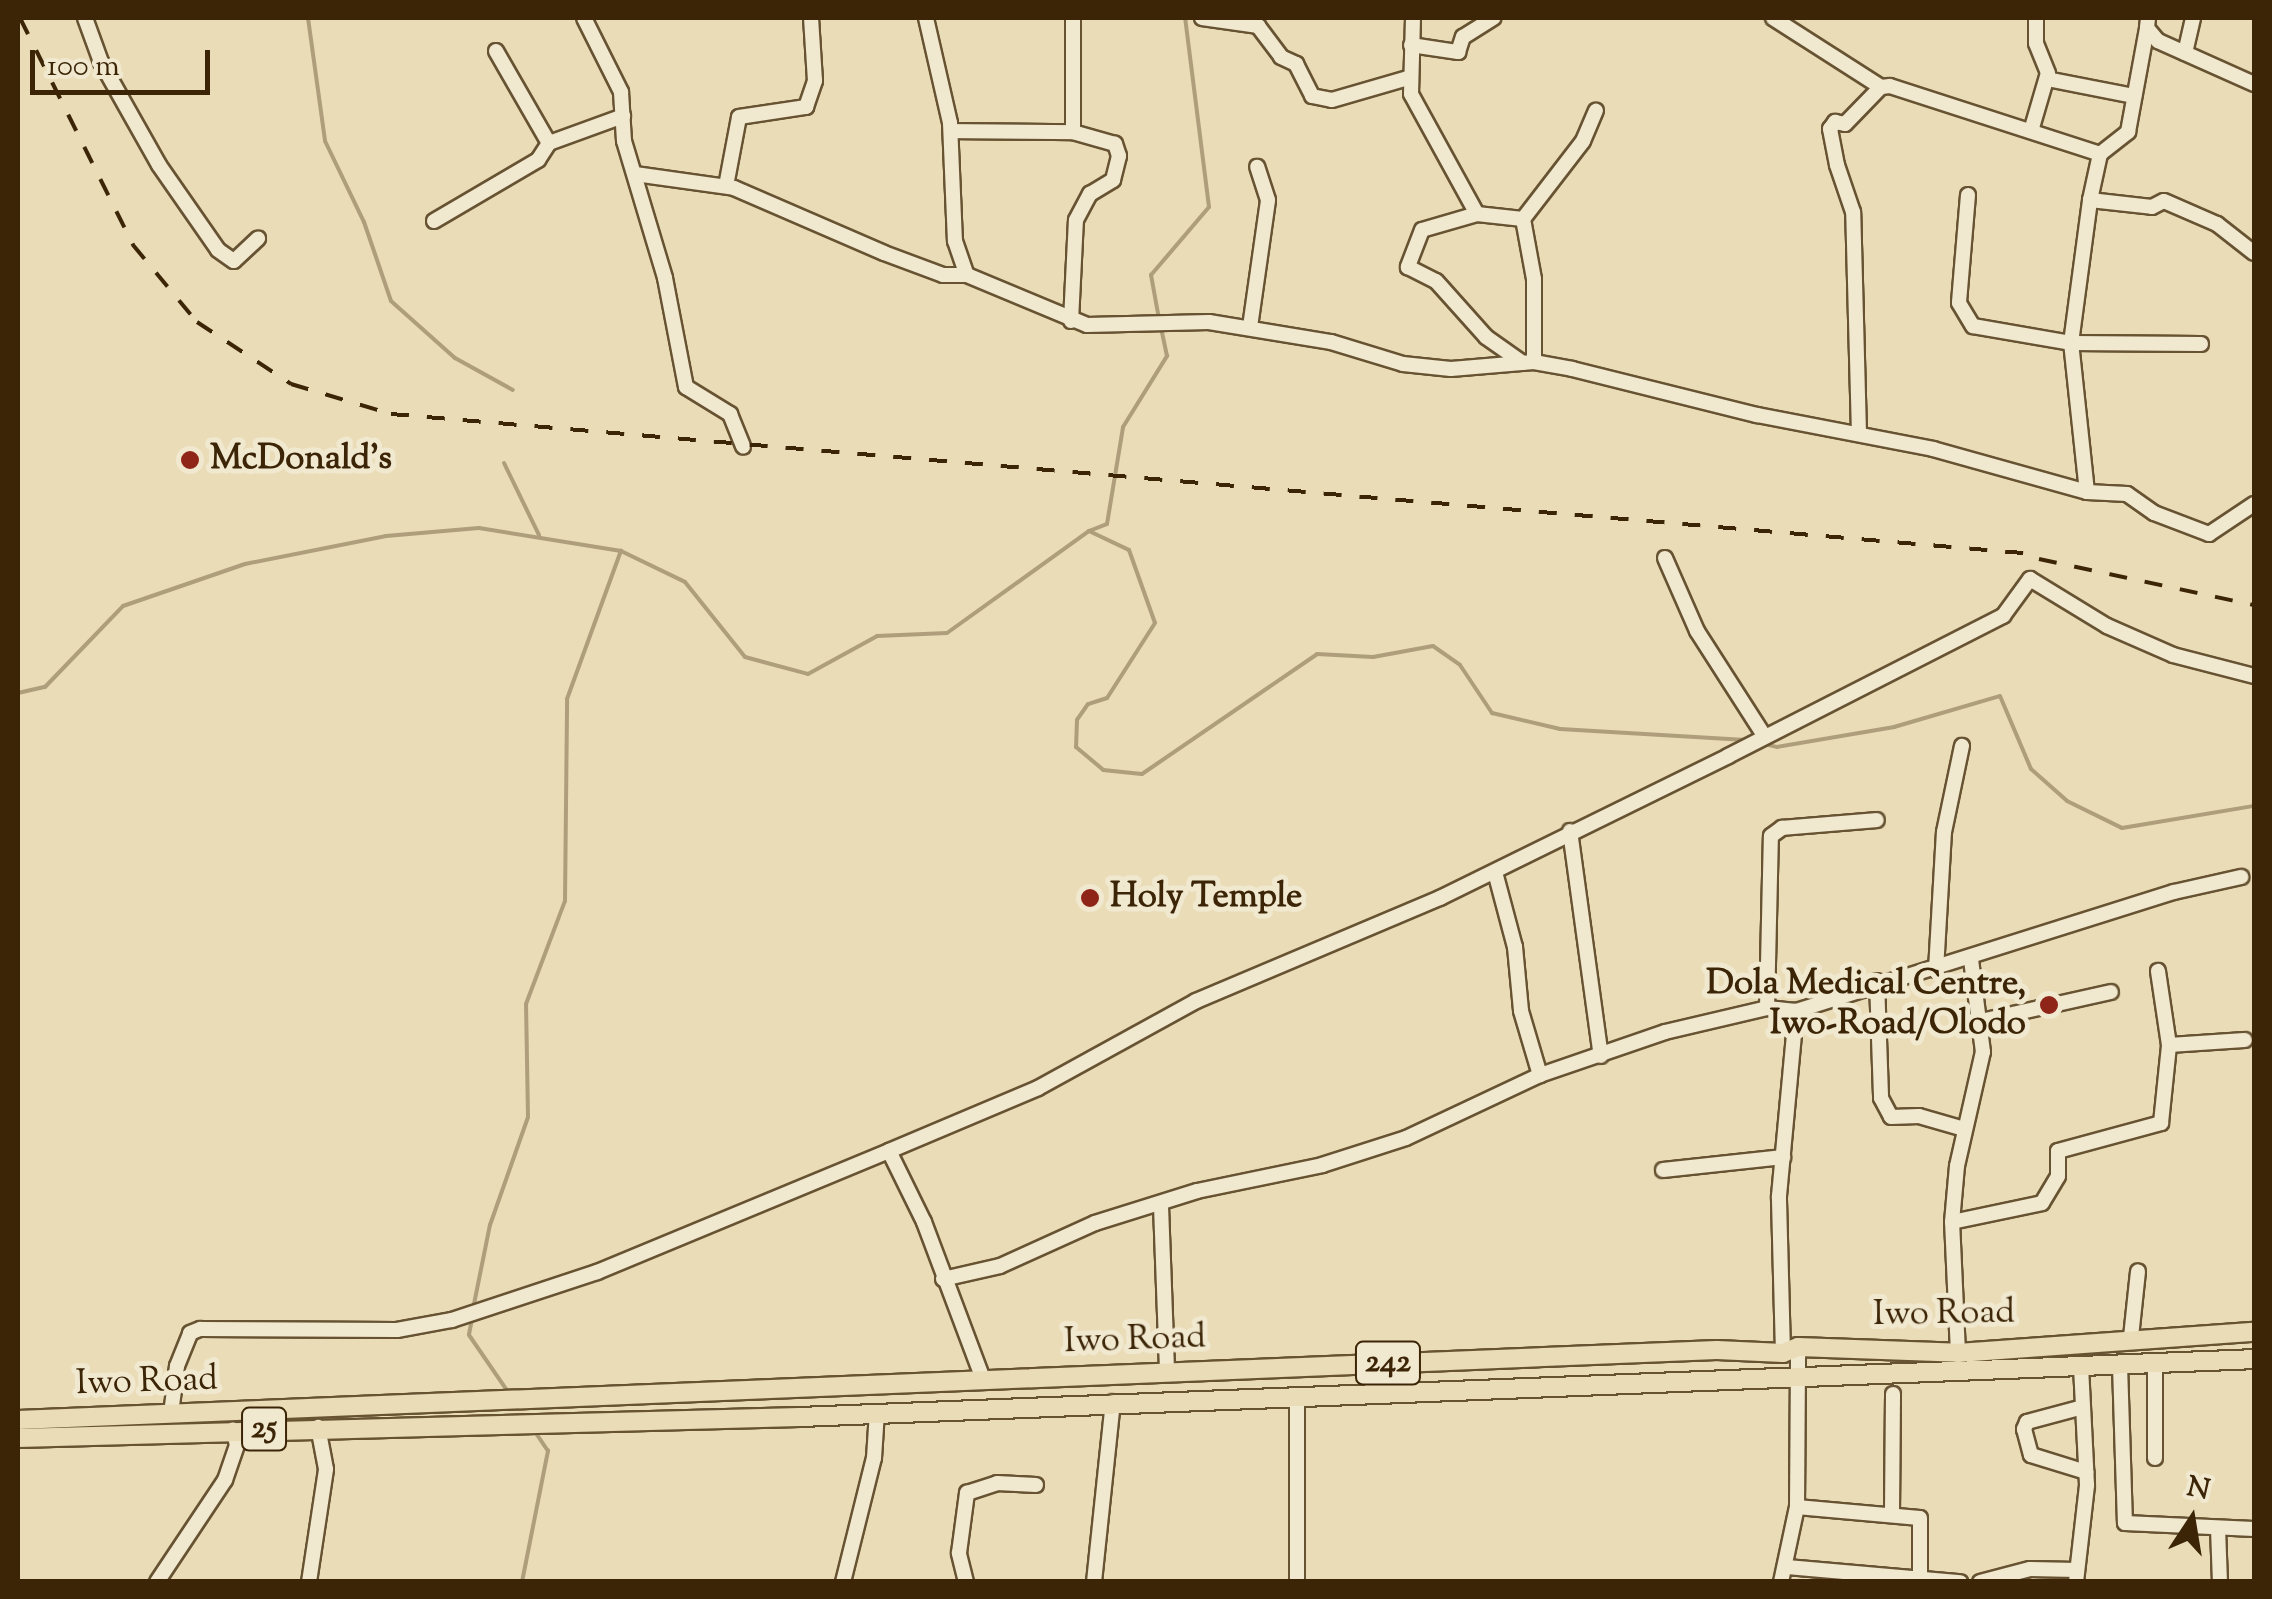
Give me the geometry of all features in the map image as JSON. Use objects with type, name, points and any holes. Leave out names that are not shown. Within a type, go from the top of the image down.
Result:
[{"type":"main road","name":"Iwo Road","points":[[18,1420],[1717,1350],[1958,1352],[2131,1337],[2254,1332]]},
{"type":"main road","name":"Iwo Road","points":[[18,1438],[511,1420],[533,1426],[2254,1359]]},
{"type":"street","points":[[84,18],[100,62],[218,250],[234,261],[258,239]]},
{"type":"street","points":[[584,18],[614,70],[634,174],[686,387],[730,414],[743,446]]},
{"type":"street","points":[[726,186],[739,118],[806,107],[815,81],[811,18]]},
{"type":"street","points":[[926,18],[951,131],[955,240],[967,275]]},
{"type":"street","points":[[1073,132],[1074,18]]},
{"type":"street","points":[[1202,18],[1258,26],[1281,58],[1296,64],[1312,96],[1332,100],[1408,78]]},
{"type":"street","points":[[1413,18],[1408,78],[1477,214]]},
{"type":"street","points":[[1411,44],[1458,52],[1463,37],[1494,18]]},
{"type":"street","points":[[1773,18],[1881,87],[1942,99],[2100,154]]},
{"type":"street","points":[[2031,132],[2048,79],[2036,18]]},
{"type":"street","points":[[2185,53],[2192,18]]},
{"type":"street","points":[[2147,23],[2158,40],[2254,84]]},
{"type":"street","points":[[2087,492],[2071,343],[2100,154],[2128,132],[2147,23]]},
{"type":"street","points":[[2143,48],[2158,40]]},
{"type":"street","points":[[496,51],[549,143]]},
{"type":"street","points":[[2048,79],[2134,96]]},
{"type":"street","points":[[1859,434],[1853,212],[1830,129],[1844,124],[1881,87]]},
{"type":"street","points":[[1529,363],[1534,279],[1523,219],[1574,156],[1596,111]]},
{"type":"street","points":[[434,221],[538,160],[549,143],[623,116]]},
{"type":"street","points":[[951,131],[1073,132],[1115,144],[1119,156],[1113,180],[1090,194],[1076,220],[1071,321]]},
{"type":"street","points":[[1250,327],[1268,200],[1258,168]]},
{"type":"street","points":[[634,174],[726,186],[942,275],[967,275],[1071,321],[1100,328],[1158,321],[1250,327],[1403,364],[1451,369],[1529,363],[1859,434],[2087,492],[2128,494],[2154,513],[2209,534],[2254,504]]},
{"type":"street","points":[[1968,194],[1962,314],[1982,329],[2071,343],[2201,344]]},
{"type":"street","points":[[2090,200],[2152,207],[2164,200],[2218,224],[2254,252]]},
{"type":"street","points":[[1523,219],[1477,214],[1422,230],[1408,268],[1436,281],[1486,337],[1529,363]]},
{"type":"street","points":[[1665,558],[1696,631],[1762,734]]},
{"type":"street","points":[[172,1414],[177,1366],[190,1334],[200,1328],[398,1330],[452,1320],[597,1272],[1038,1088],[1196,1001],[1496,872],[1570,831],[1728,756],[1762,734],[2003,616],[2030,579],[2107,626],[2173,656],[2254,676]]},
{"type":"street","points":[[1936,970],[1944,832],[1962,746]]},
{"type":"street","points":[[1767,1008],[1771,836],[1782,828],[1877,820]]},
{"type":"street","points":[[1570,831],[1601,1056]]},
{"type":"street","points":[[1496,872],[1516,947],[1521,1011],[1540,1075]]},
{"type":"street","points":[[944,1278],[1000,1266],[1095,1223],[1240,1179],[1322,1165],[1406,1138],[1540,1075],[1666,1032],[1767,1008],[1796,1011],[1877,981],[1936,970],[2174,892],[2241,877]]},
{"type":"street","points":[[1958,1352],[1952,1222],[1964,1129],[1980,1078],[1980,1021],[1970,960]]},
{"type":"street","points":[[1952,1222],[2042,1203],[2058,1176],[2058,1150],[2161,1123],[2168,1046],[2158,972]]},
{"type":"street","points":[[1877,981],[1880,1098],[1892,1116],[1919,1116],[1964,1129]]},
{"type":"street","points":[[1980,1021],[2110,992]]},
{"type":"street","points":[[1796,1011],[1783,1157],[1791,1350],[1799,1375],[1798,1506],[1784,1574],[1960,1582]]},
{"type":"street","points":[[2168,1046],[2245,1040]]},
{"type":"street","points":[[889,1151],[982,1379]]},
{"type":"street","points":[[1663,1170],[1783,1157]]},
{"type":"street","points":[[1161,1206],[1167,1372]]},
{"type":"street","points":[[2131,1337],[2138,1271]]},
{"type":"street","points":[[2155,1364],[2155,1458]]},
{"type":"street","points":[[2120,1365],[2125,1523],[2254,1529]]},
{"type":"street","points":[[1980,1582],[2030,1569],[2077,1576],[2086,1472],[2081,1367]]},
{"type":"street","points":[[1892,1511],[1894,1394]]},
{"type":"street","points":[[1296,1396],[1297,1582]]},
{"type":"street","points":[[1094,1582],[1113,1402]]},
{"type":"street","points":[[2084,1407],[2026,1422],[2024,1429],[2032,1455],[2086,1472]]},
{"type":"street","points":[[843,1582],[874,1458],[877,1412]]},
{"type":"street","points":[[309,1582],[326,1469],[318,1427]]},
{"type":"street","points":[[157,1582],[226,1480],[237,1445],[233,1430]]},
{"type":"street","points":[[966,1582],[959,1553],[966,1493],[997,1483],[1036,1485]]},
{"type":"street","points":[[1798,1506],[1892,1511],[1922,1521],[1920,1578]]},
{"type":"street","points":[[2218,1528],[2220,1582]]},
{"type":"waterway","points":[[308,18],[325,141],[364,222],[391,301],[455,358],[513,390]]},
{"type":"waterway","points":[[1159,319],[1151,275],[1209,207],[1185,18]]},
{"type":"waterway","points":[[1089,531],[1107,524],[1123,427],[1167,356],[1161,328]]},
{"type":"waterway","points":[[504,463],[539,535]]},
{"type":"waterway","points":[[18,693],[45,687],[123,606],[245,564],[386,536],[479,528],[621,551],[685,582],[745,657],[808,674],[877,636],[947,633],[1089,531],[1129,550],[1155,623],[1107,698],[1088,704],[1077,720],[1076,747],[1103,770],[1142,774],[1317,654],[1373,657],[1433,646],[1460,665],[1492,713],[1560,729],[1746,740]]},
{"type":"waterway","points":[[473,1309],[490,1225],[528,1117],[526,1004],[565,901],[567,699],[621,551]]},
{"type":"waterway","points":[[1760,743],[1777,747],[1894,727],[2000,696],[2031,769],[2067,801],[2122,828],[2254,806]]},
{"type":"waterway","points":[[472,1319],[469,1335],[508,1392]]},
{"type":"waterway","points":[[522,1582],[548,1451],[533,1429]]},
{"type":"railway","points":[[20,18],[133,245],[197,322],[291,384],[391,414],[2035,554]]},
{"type":"railway","points":[[2039,559],[2254,605]]},
{"type":"place","name":"McDonald's","points":[[190,460]]},
{"type":"place","name":"Holy Temple","points":[[1090,898]]},
{"type":"place","name":"Dola Medical Centre, Iwo-Road/Olodo","points":[[2049,1005]]}]
